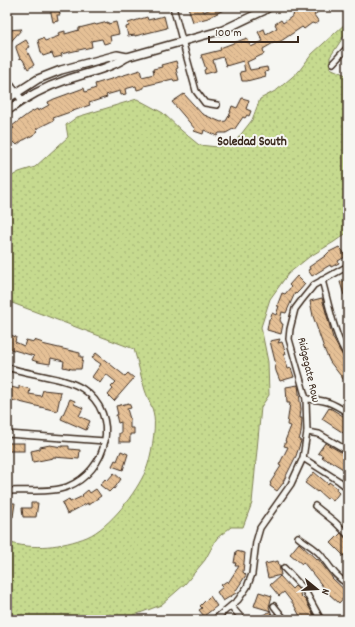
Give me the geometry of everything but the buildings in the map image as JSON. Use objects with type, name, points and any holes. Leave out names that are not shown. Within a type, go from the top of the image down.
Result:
[{"type":"main road","points":[[7,111],[22,100],[65,80],[119,63],[127,57],[223,30],[269,7]]},
{"type":"main road","points":[[7,99],[38,79],[61,70],[117,55],[127,57]]},
{"type":"street","points":[[173,7],[196,91],[205,103],[217,105]]},
{"type":"street","points":[[333,63],[348,47]]},
{"type":"street","points":[[7,80],[22,100]]},
{"type":"street","name":"Ridgegate Row","points":[[214,620],[238,600],[247,587],[252,574],[256,542],[260,528],[291,484],[303,458],[307,432],[306,399],[289,340],[295,309],[314,285],[348,266]]},
{"type":"street","points":[[322,280],[339,340],[348,356]]},
{"type":"street","points":[[7,367],[17,371],[71,383],[83,389],[93,398],[100,409],[106,428],[105,441],[101,455],[94,467],[84,477],[59,489],[7,491]]},
{"type":"street","points":[[306,399],[324,400],[334,404],[348,413]]},
{"type":"street","points":[[307,432],[319,434],[348,451]]},
{"type":"street","points":[[7,434],[105,441]]},
{"type":"street","points":[[303,458],[348,488]]},
{"type":"street","points":[[315,506],[348,535]]},
{"type":"street","points":[[298,537],[316,549],[332,571],[348,584]]},
{"type":"street","points":[[284,568],[304,589],[321,620]]},
{"type":"street","points":[[231,606],[243,620]]},
{"type":"street","points":[[274,606],[285,620]]},
{"type":"street","points":[[347,620],[348,616]]},
{"type":"green space","points":[[346,23],[344,36],[330,57],[330,68],[348,76],[348,232],[309,257],[288,274],[270,299],[261,327],[268,362],[269,395],[261,407],[252,503],[243,527],[231,527],[217,538],[205,560],[185,584],[161,605],[132,616],[128,620],[7,620],[7,542],[37,547],[58,545],[87,537],[105,526],[129,499],[142,479],[150,458],[153,443],[154,416],[134,349],[7,301],[7,179],[19,172],[35,167],[68,137],[66,125],[77,117],[137,99],[163,113],[199,145],[218,147],[235,142],[252,120],[260,99],[277,90],[299,71],[312,54]]},
{"type":"district","name":"Soledad South","points":[[252,142]]}]
